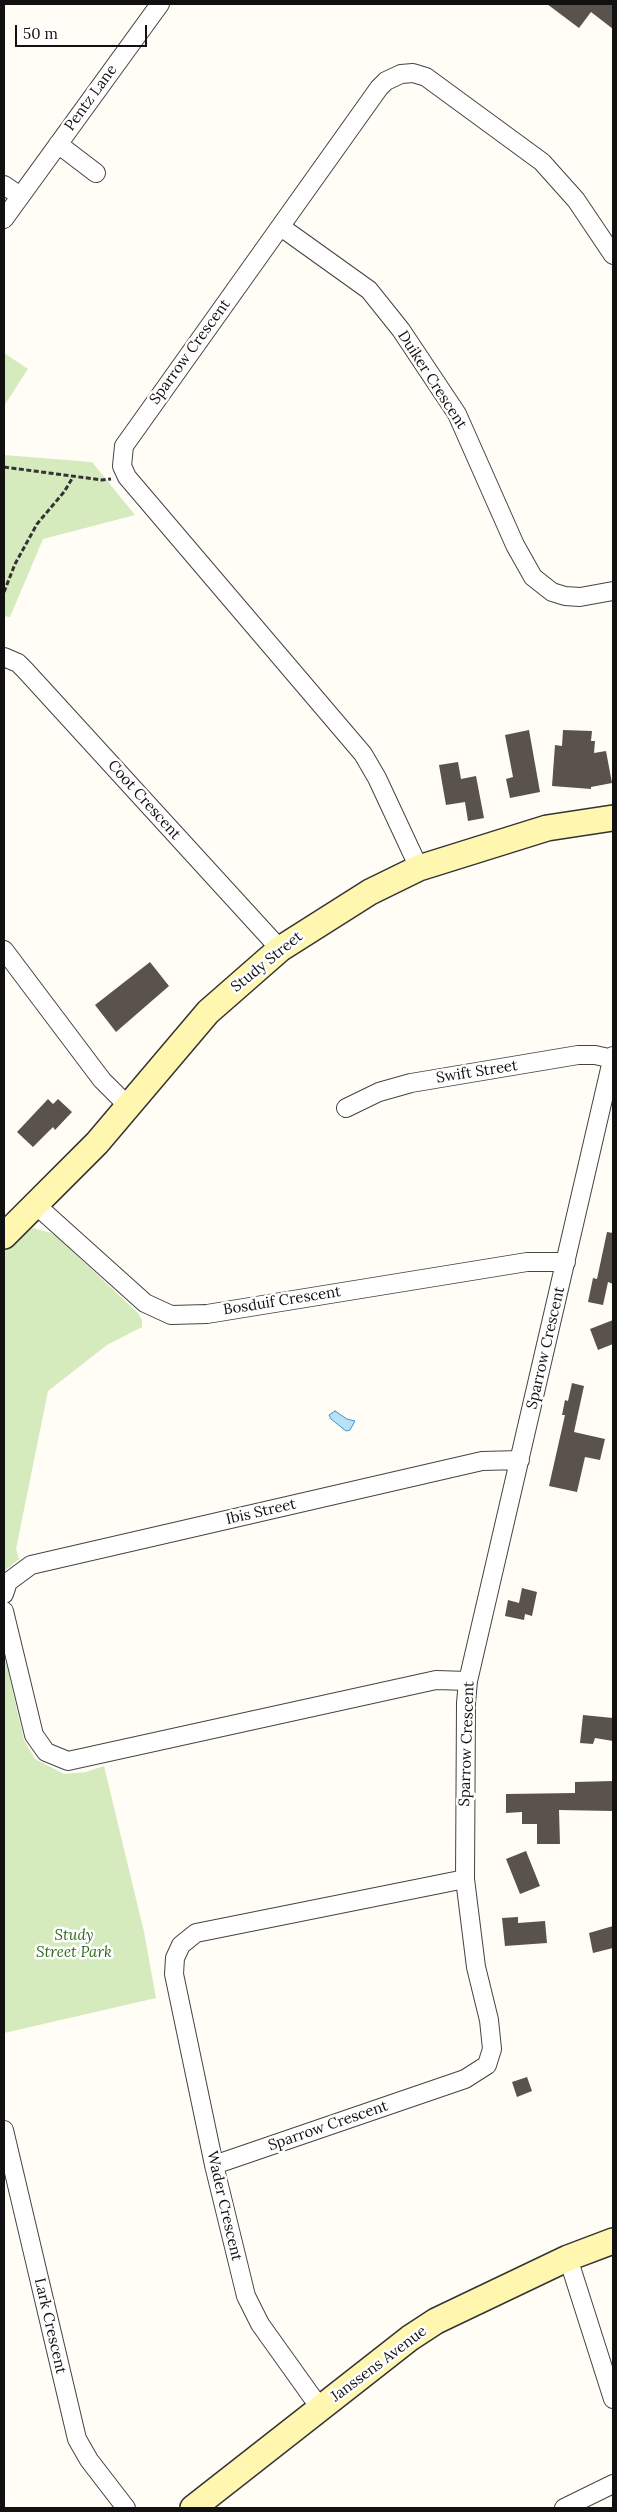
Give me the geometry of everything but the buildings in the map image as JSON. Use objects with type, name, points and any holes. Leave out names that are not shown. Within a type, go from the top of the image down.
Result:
[{"type":"street","name":"Pentz Lane","points":[[4,219],[160,4]]},
{"type":"street","name":"Sparrow Crescent","points":[[127,477],[122,466],[122,457],[124,446],[132,433],[379,88],[392,77],[413,73],[426,77],[542,162],[576,200],[613,255]]},
{"type":"street","name":"Pentz Lane","points":[[58,144],[96,173]]},
{"type":"street","points":[[4,185],[20,196]]},
{"type":"street","name":"Duiker Crescent","points":[[281,227],[369,290],[410,344],[457,414],[515,545],[533,577],[552,592],[565,596],[580,597],[613,592]]},
{"type":"street","points":[[127,477],[363,754],[385,794],[419,868]]},
{"type":"street","name":"Coot Crescent","points":[[4,657],[18,663],[280,949]]},
{"type":"street","name":"Study Street","points":[[4,1236],[97,1144],[208,1012],[280,949],[370,892],[419,868],[547,828],[613,818]]},
{"type":"street","points":[[4,950],[102,1080],[128,1107]]},
{"type":"street","name":"Swift Street","points":[[346,1108],[379,1092],[411,1083],[578,1055],[613,1057]]},
{"type":"street","name":"Sparrow Crescent","points":[[214,2165],[465,2079],[486,2066],[492,2048],[489,2020],[476,1967],[465,1879],[466,1703],[468,1681],[613,1057]]},
{"type":"street","name":"Bosduif Crescent","points":[[36,1205],[145,1303],[171,1315],[207,1314],[527,1262],[566,1262]]},
{"type":"street","name":"Ibis Street","points":[[6,1588],[30,1565],[482,1461],[520,1460]]},
{"type":"street","points":[[4,1611],[34,1736],[40,1746],[56,1758],[68,1761],[436,1680],[468,1681]]},
{"type":"street","name":"Wader Crescent","points":[[320,2408],[260,2324],[246,2296],[214,2165],[174,1966],[181,1945],[196,1933],[465,1879]]},
{"type":"street","name":"Lark Crescent","points":[[4,2130],[77,2439],[89,2460],[126,2508]]},
{"type":"street","name":"Janssens Avenue","points":[[193,2508],[395,2349],[436,2321],[568,2258],[613,2241]]},
{"type":"street","points":[[568,2258],[613,2399]]},
{"type":"street","points":[[564,2508],[613,2484]]},
{"type":"path","points":[[4,467],[102,480],[127,477]]},
{"type":"path","points":[[4,592],[15,564],[37,524],[64,492],[73,477]]},
{"type":"green space","points":[[4,353],[28,369],[4,406]]},
{"type":"green space","points":[[4,455],[92,462],[135,515],[43,539],[10,617],[4,616]]},
{"type":"green space","points":[[33,1228],[56,1236],[138,1313],[142,1320],[142,1327],[107,1345],[48,1391],[16,1549],[19,1559],[4,1571],[4,1248]]},
{"type":"green space","name":"Study Street Park","points":[[4,1654],[24,1740],[35,1759],[64,1774],[86,1772],[104,1766],[144,1932],[156,1998],[4,2033]]},
{"type":"water","points":[[335,1411],[347,1419],[355,1421],[350,1430],[346,1431],[331,1419],[329,1415]]}]
